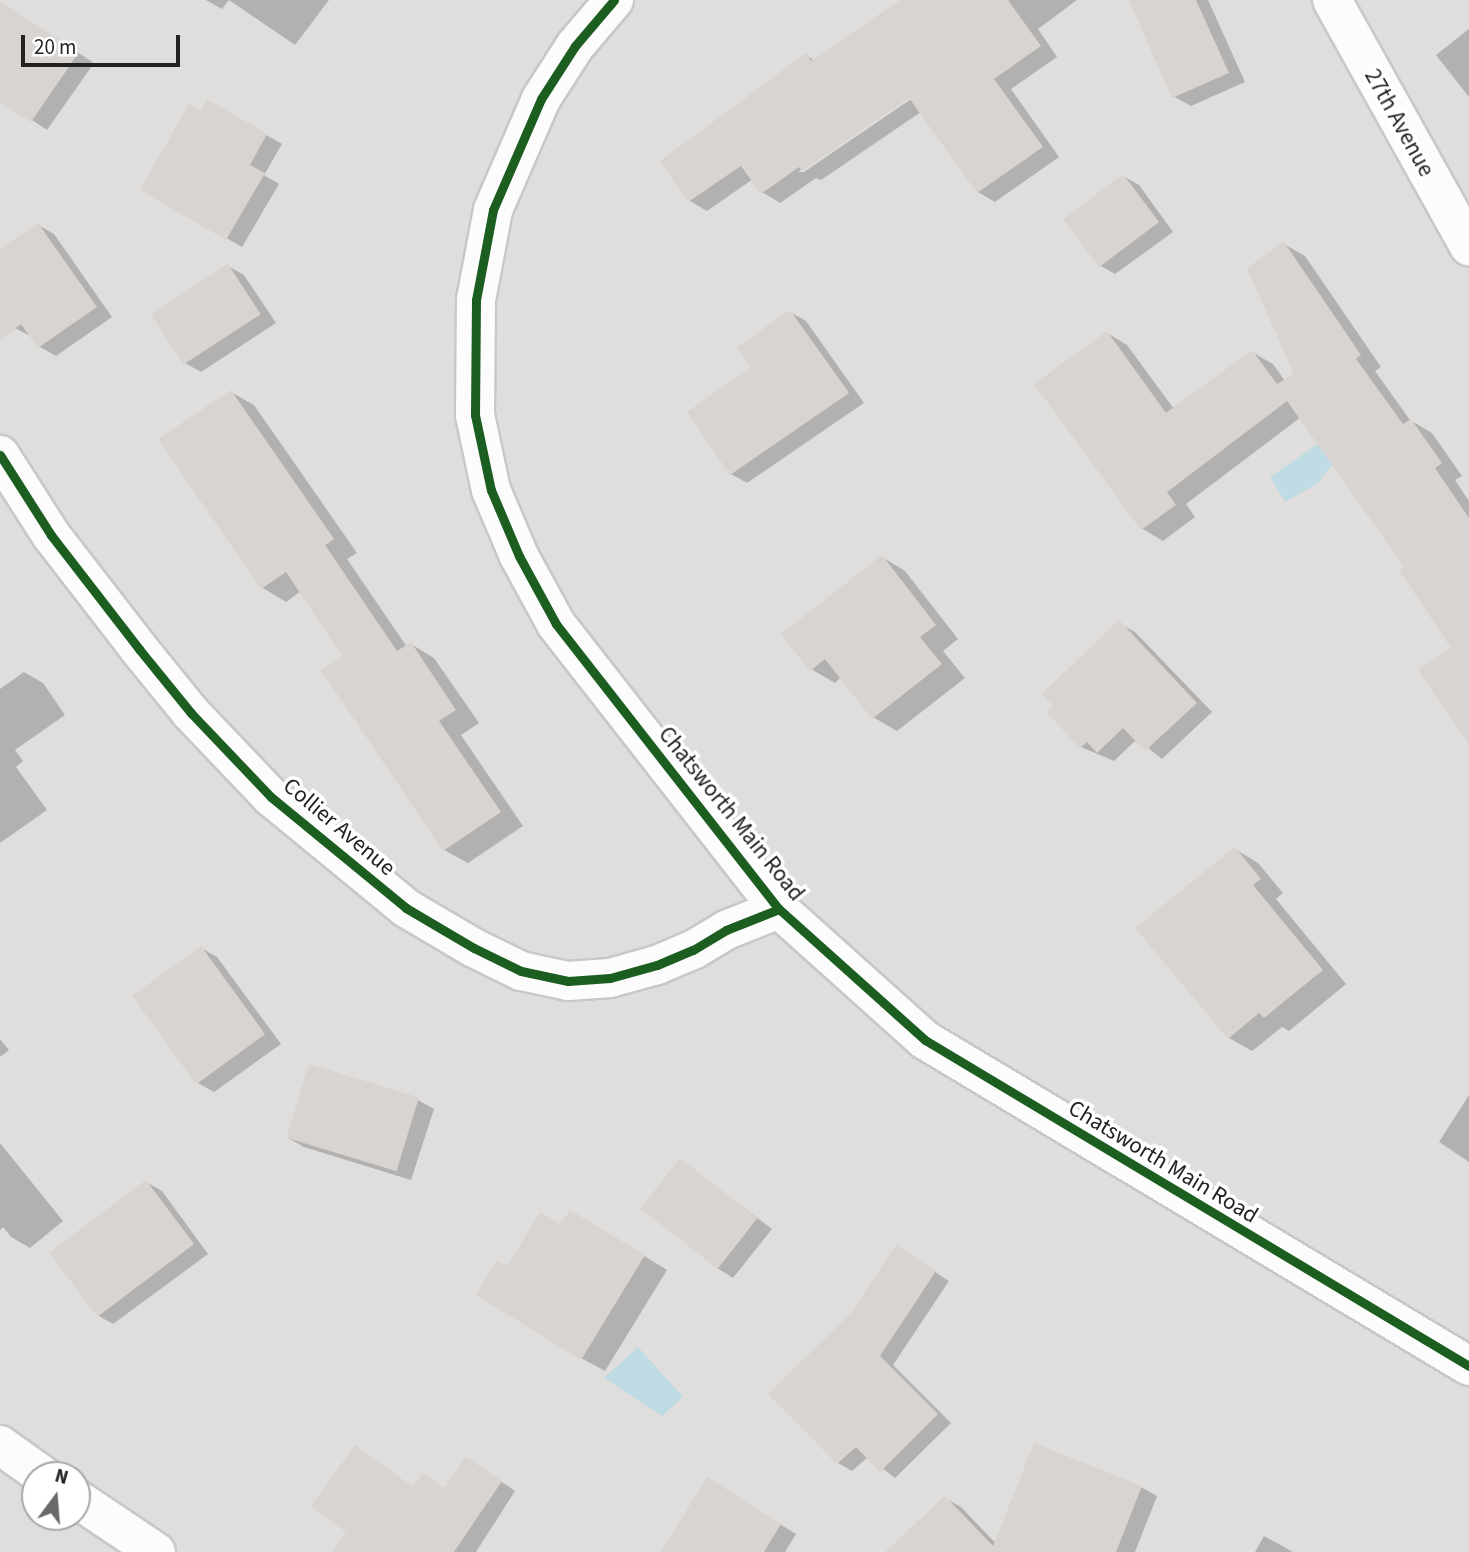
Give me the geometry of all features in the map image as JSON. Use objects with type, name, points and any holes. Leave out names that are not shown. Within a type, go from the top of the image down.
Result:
[{"type":"street","name":"Chatsworth Main Road","points":[[614,0],[575,46],[541,99],[493,210],[476,300],[475,415],[491,490],[519,556],[556,624],[779,909],[880,1003],[925,1040],[1469,1366]]},
{"type":"street","name":"27th Avenue","points":[[1332,0],[1469,246]]},
{"type":"street","name":"Collier Avenue","points":[[0,455],[51,535],[191,713],[271,797],[406,908],[451,935],[521,971],[568,981],[610,978],[657,965],[693,950],[726,930],[779,909]]},
{"type":"street","points":[[0,1446],[22,1461]]},
{"type":"street","points":[[91,1508],[156,1552]]},
{"type":"shaded area","points":[[0,0],[1469,0],[1469,1552],[0,1552]]},
{"type":"water","points":[[1322,441],[1336,455],[1331,466],[1318,483],[1285,502],[1270,477]]},
{"type":"water","points":[[638,1347],[683,1397],[662,1416],[604,1378]]},
{"type":"building","points":[[900,0],[1008,0],[1041,46],[994,79],[1043,147],[977,193],[909,98],[802,171],[799,167],[761,194],[741,166],[688,202],[660,161],[806,53],[811,61]]},
{"type":"building","points":[[1129,0],[1196,0],[1229,73],[1172,98]]},
{"type":"building","points":[[0,2],[79,52],[31,122],[0,102]]},
{"type":"building","points":[[207,99],[267,134],[250,165],[265,173],[226,240],[140,190],[189,104],[201,111]]},
{"type":"building","points":[[1123,174],[1159,222],[1099,267],[1063,219]]},
{"type":"building","points":[[38,223],[97,307],[38,348],[21,324],[0,340],[0,249]]},
{"type":"building","points":[[1284,242],[1361,355],[1356,359],[1403,424],[1411,419],[1442,463],[1435,468],[1469,518],[1469,745],[1418,670],[1451,648],[1399,570],[1404,567],[1287,401],[1167,492],[1176,505],[1141,530],[1034,384],[1107,331],[1166,413],[1252,350],[1277,384],[1294,374],[1247,268]]},
{"type":"building","points":[[228,264],[261,314],[184,364],[151,314]]},
{"type":"building","points":[[790,310],[849,393],[730,475],[687,412],[751,367],[737,347]]},
{"type":"building","points":[[231,390],[334,539],[325,545],[397,651],[411,642],[456,710],[439,721],[501,812],[443,851],[321,670],[342,656],[286,572],[261,589],[158,439]]},
{"type":"building","points":[[882,555],[936,625],[920,637],[942,664],[872,719],[825,659],[810,671],[781,634]]},
{"type":"building","points":[[1119,620],[1197,703],[1145,751],[1123,728],[1097,753],[1087,742],[1080,748],[1046,712],[1053,706],[1042,694]]},
{"type":"building","points":[[1235,847],[1261,879],[1253,885],[1323,970],[1264,1018],[1259,1013],[1228,1039],[1135,928]]},
{"type":"building","points":[[201,946],[265,1034],[196,1084],[132,996]]},
{"type":"building","points":[[309,1064],[419,1098],[396,1171],[286,1138]]},
{"type":"building","points":[[680,1158],[757,1218],[718,1269],[641,1208]]},
{"type":"building","points":[[146,1180],[194,1244],[98,1317],[49,1253]]},
{"type":"building","points":[[570,1210],[645,1255],[581,1360],[476,1295],[497,1260],[507,1266],[540,1212],[560,1224]]},
{"type":"building","points":[[896,1245],[936,1271],[880,1356],[938,1414],[880,1472],[856,1447],[837,1464],[768,1394],[851,1313]]},
{"type":"building","points":[[1034,1443],[1142,1486],[1116,1552],[885,1552],[945,1496],[993,1546]]},
{"type":"building","points":[[355,1445],[413,1487],[423,1473],[444,1488],[466,1457],[502,1481],[454,1552],[333,1552],[346,1532],[311,1506]]},
{"type":"building","points":[[707,1477],[781,1524],[764,1552],[661,1552]]},
{"type":"cycle path","points":[[614,0],[575,46],[541,99],[493,210],[476,300],[475,415],[491,490],[519,556],[556,624],[779,909],[925,1040],[1469,1366]]},
{"type":"cycle path","points":[[0,455],[51,535],[139,649],[191,713],[271,797],[406,908],[474,948],[521,971],[568,981],[610,978],[657,965],[693,950],[726,930],[779,909]]}]
